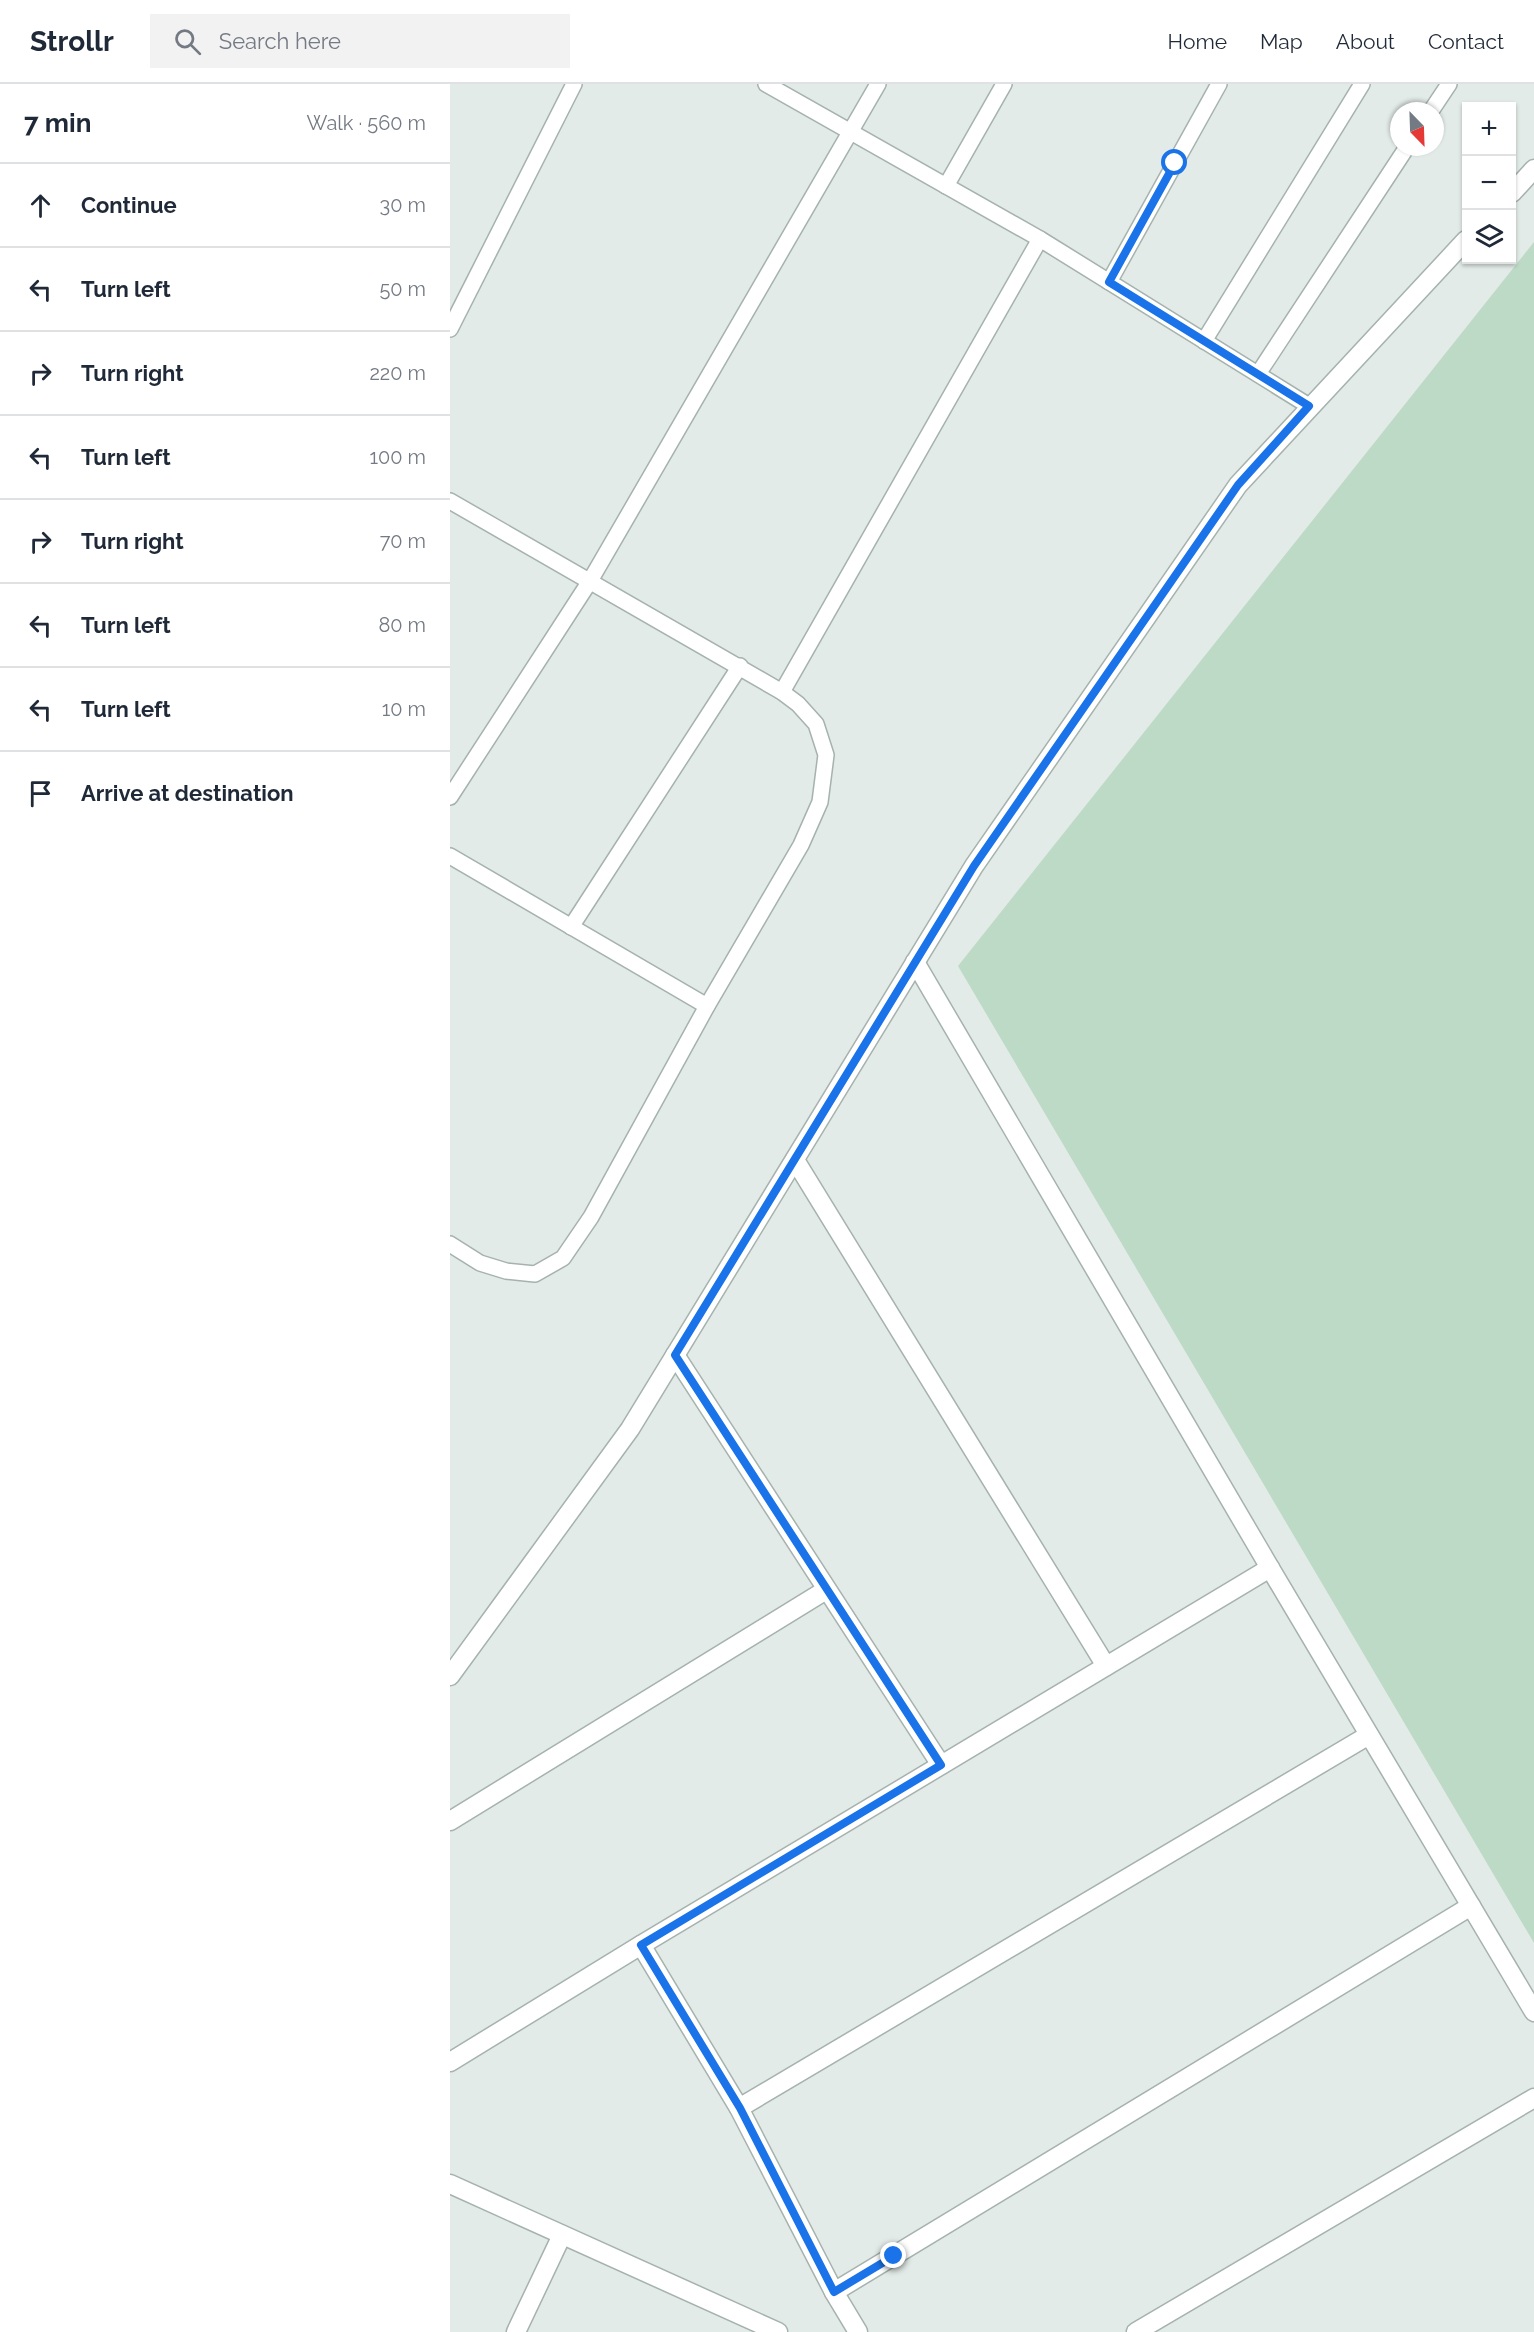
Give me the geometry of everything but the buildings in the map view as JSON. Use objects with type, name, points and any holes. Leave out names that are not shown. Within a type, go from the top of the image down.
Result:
[{"type":"street","points":[[1516,189],[1534,169]]},
{"type":"street","points":[[450,1676],[630,1429],[974,866],[1238,485],[1309,406],[1462,245]]},
{"type":"street","points":[[915,962],[1369,1736],[1534,2012]]},
{"type":"street","points":[[795,1160],[1106,1666]]},
{"type":"street","points":[[675,1355],[941,1765]]},
{"type":"street","points":[[450,2062],[1270,1568]]},
{"type":"street","points":[[450,1821],[826,1590]]},
{"type":"street","points":[[740,2108],[1369,1736]]},
{"type":"street","points":[[834,2292],[1471,1906]]},
{"type":"street","points":[[641,1945],[740,2108],[834,2292],[858,2332]]},
{"type":"street","points":[[1136,2332],[1534,2098]]},
{"type":"street","points":[[450,2184],[778,2332]]},
{"type":"street","points":[[516,2332],[562,2235]]},
{"type":"lane","points":[[450,329],[574,84]]},
{"type":"lane","points":[[766,84],[1040,239],[1309,406]]},
{"type":"lane","points":[[450,797],[590,582],[878,84]]},
{"type":"lane","points":[[945,186],[1004,84]]},
{"type":"lane","points":[[1109,282],[1219,84]]},
{"type":"lane","points":[[1204,341],[1362,84]]},
{"type":"lane","points":[[1437,102],[1449,84]]},
{"type":"lane","points":[[1258,374],[1401,156]]},
{"type":"lane","points":[[782,692],[1040,239]]},
{"type":"lane","points":[[450,501],[782,692],[798,704],[816,724],[826,755],[820,802],[801,845],[707,1006],[591,1217],[563,1258],[535,1274],[506,1271],[480,1263],[450,1244]]},
{"type":"lane","points":[[571,927],[740,666]]},
{"type":"lane","points":[[450,856],[707,1006]]},
{"type":"green space","points":[[1534,242],[1534,1943],[958,966]]},
{"type":"route","points":[[894,2256],[834,2292],[740,2108],[641,1945],[941,1765],[675,1355],[974,866],[1238,485],[1309,406],[1109,282],[1175,163]]}]
